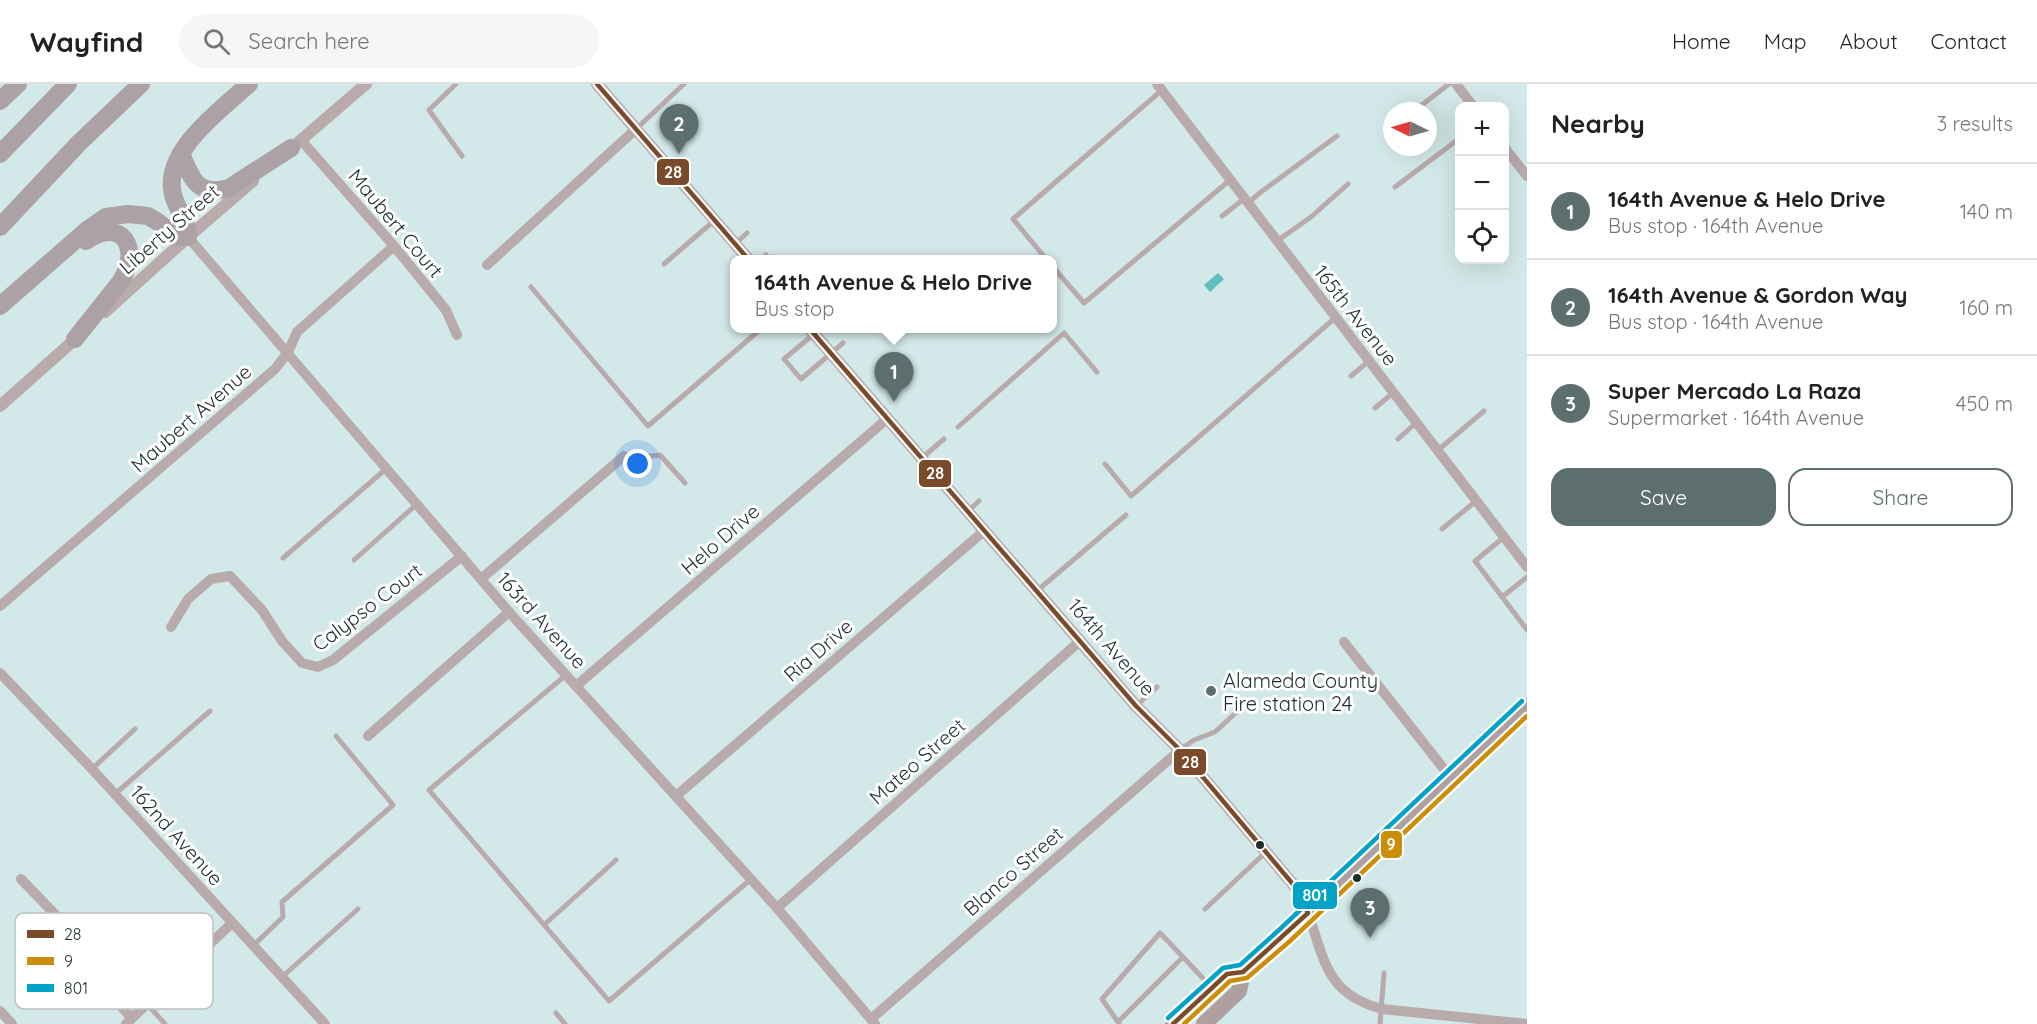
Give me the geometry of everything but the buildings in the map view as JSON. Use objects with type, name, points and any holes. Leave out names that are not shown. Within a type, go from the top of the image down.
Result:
[{"type":"highway","points":[[0,101],[18,84]]},
{"type":"highway","points":[[0,154],[68,84]]},
{"type":"highway","points":[[0,227],[79,143],[141,84]]},
{"type":"highway","points":[[0,306],[87,230],[116,214],[137,213],[147,216],[176,237],[188,237],[172,190],[171,177],[180,153],[199,131],[249,84]]},
{"type":"highway","points":[[180,153],[190,178],[197,185],[221,190],[229,188],[296,144]]},
{"type":"highway","points":[[32,277],[92,236],[102,232],[112,232],[121,236],[128,244],[130,252],[127,271],[75,339]]},
{"type":"main road","points":[[1173,1024],[1227,974],[1243,972],[1527,706]]},
{"type":"main road","points":[[1204,1024],[1239,991],[1243,972]]},
{"type":"street","name":"Liberty Street","points":[[0,406],[188,237],[366,84]]},
{"type":"street","points":[[1456,84],[1470,102]]},
{"type":"street","points":[[602,86],[745,255]]},
{"type":"street","name":"165th Avenue","points":[[1159,87],[1527,567]]},
{"type":"street","points":[[487,265],[636,129]]},
{"type":"street","name":"Maubert Court","points":[[296,144],[394,246],[446,310],[457,335]]},
{"type":"street","points":[[1509,153],[1527,176]]},
{"type":"street","name":"163rd Avenue","points":[[188,237],[509,612],[777,908],[873,1022]]},
{"type":"street","name":"Maubert Avenue","points":[[0,606],[275,369],[288,352],[297,332],[394,246]]},
{"type":"street","name":"164th Avenue","points":[[814,333],[1136,706],[1180,750],[1297,889],[1335,983],[1362,1004],[1382,1009]]},
{"type":"street","name":"Helo Drive","points":[[576,686],[887,419]]},
{"type":"street","points":[[481,579],[624,456]]},
{"type":"street","name":"Ria Drive","points":[[676,796],[984,531]]},
{"type":"street","name":"Calypso Court","points":[[171,627],[189,599],[211,579],[230,576],[262,610],[282,641],[302,663],[318,667],[333,660],[462,556]]},
{"type":"street","points":[[368,736],[509,612]]},
{"type":"street","name":"Mateo Street","points":[[777,908],[1080,641]]},
{"type":"street","points":[[1344,642],[1451,778]]},
{"type":"street","name":"162nd Avenue","points":[[0,672],[92,768],[324,1024]]},
{"type":"street","name":"Blanco Street","points":[[873,1022],[1180,750]]},
{"type":"street","points":[[21,879],[54,913]]},
{"type":"street","points":[[213,941],[232,923]]},
{"type":"street","points":[[119,1009],[129,1021],[142,1009]]},
{"type":"street","points":[[1382,1009],[1527,1024]]},
{"type":"street","points":[[0,1011],[12,1024]]},
{"type":"lane","points":[[456,84],[429,110],[462,156]]},
{"type":"lane","points":[[636,129],[684,84]]},
{"type":"lane","points":[[1426,102],[1449,84]]},
{"type":"lane","points":[[1043,255],[1013,219],[1159,87]]},
{"type":"lane","points":[[1222,216],[1337,135]]},
{"type":"lane","points":[[1395,187],[1455,142]]},
{"type":"lane","points":[[1057,272],[1084,303],[1230,180]]},
{"type":"lane","points":[[1276,241],[1311,217],[1348,184]]},
{"type":"lane","points":[[664,264],[715,220]]},
{"type":"lane","points":[[735,244],[747,233]]},
{"type":"lane","points":[[531,287],[648,426],[756,333]]},
{"type":"lane","points":[[1105,465],[1131,496],[1335,318]]},
{"type":"lane","points":[[809,333],[784,359],[801,379],[843,343]]},
{"type":"lane","points":[[958,427],[1064,333],[1097,372]]},
{"type":"lane","points":[[1351,376],[1369,361]]},
{"type":"lane","points":[[1375,408],[1393,393]]},
{"type":"lane","points":[[1437,451],[1484,411]]},
{"type":"lane","points":[[1398,439],[1416,423]]},
{"type":"lane","points":[[922,459],[944,439]]},
{"type":"lane","points":[[624,456],[660,455],[686,483]]},
{"type":"lane","points":[[283,558],[387,468]]},
{"type":"lane","points":[[967,511],[979,501]]},
{"type":"lane","points":[[1442,529],[1476,501]]},
{"type":"lane","points":[[354,560],[417,504]]},
{"type":"lane","points":[[1037,591],[1126,515]]},
{"type":"lane","points":[[1503,537],[1475,561],[1527,630]]},
{"type":"lane","points":[[1502,597],[1527,577]]},
{"type":"lane","points":[[566,675],[429,790],[609,1001],[751,879]]},
{"type":"lane","points":[[1136,706],[1157,687]]},
{"type":"lane","points":[[1180,750],[1194,740],[1215,732],[1241,708]]},
{"type":"lane","points":[[115,794],[210,711]]},
{"type":"lane","points":[[92,768],[135,729]]},
{"type":"lane","points":[[253,946],[284,917],[282,902],[393,805],[336,736]]},
{"type":"lane","points":[[1205,909],[1266,852]]},
{"type":"lane","points":[[544,925],[616,860]]},
{"type":"lane","points":[[282,977],[358,909]]},
{"type":"lane","points":[[1183,957],[1119,1023],[1102,999],[1160,933],[1212,987]]},
{"type":"lane","points":[[1380,1024],[1384,973]]},
{"type":"lane","points":[[152,1009],[165,1024]]},
{"type":"lane","points":[[556,1013],[565,1024]]},
{"type":"water","points":[[1218,273],[1224,279],[1210,292],[1204,285]]},
{"type":"transit line","name":"28","points":[[597,84],[745,255]]},
{"type":"transit line","name":"28","points":[[813,333],[1136,706],[1180,750],[1297,889],[1308,913]]},
{"type":"transit line","name":"801","points":[[1168,1018],[1223,968],[1240,965],[1522,701]]},
{"type":"transit line","name":"9","points":[[1184,1024],[1230,981],[1247,978],[1290,941],[1527,716]]},
{"type":"transit line","name":"28","points":[[1173,1024],[1227,974],[1243,972],[1308,913]]},
{"type":"place","name":"164th Avenue & Gordon Way","points":[[679,154]]},
{"type":"place","name":"164th Avenue & Helo Drive","points":[[894,402]]},
{"type":"place","name":"Alameda County Fire station 24","points":[[1211,691]]},
{"type":"place","name":"Super Mercado La Raza","points":[[1370,938]]}]
